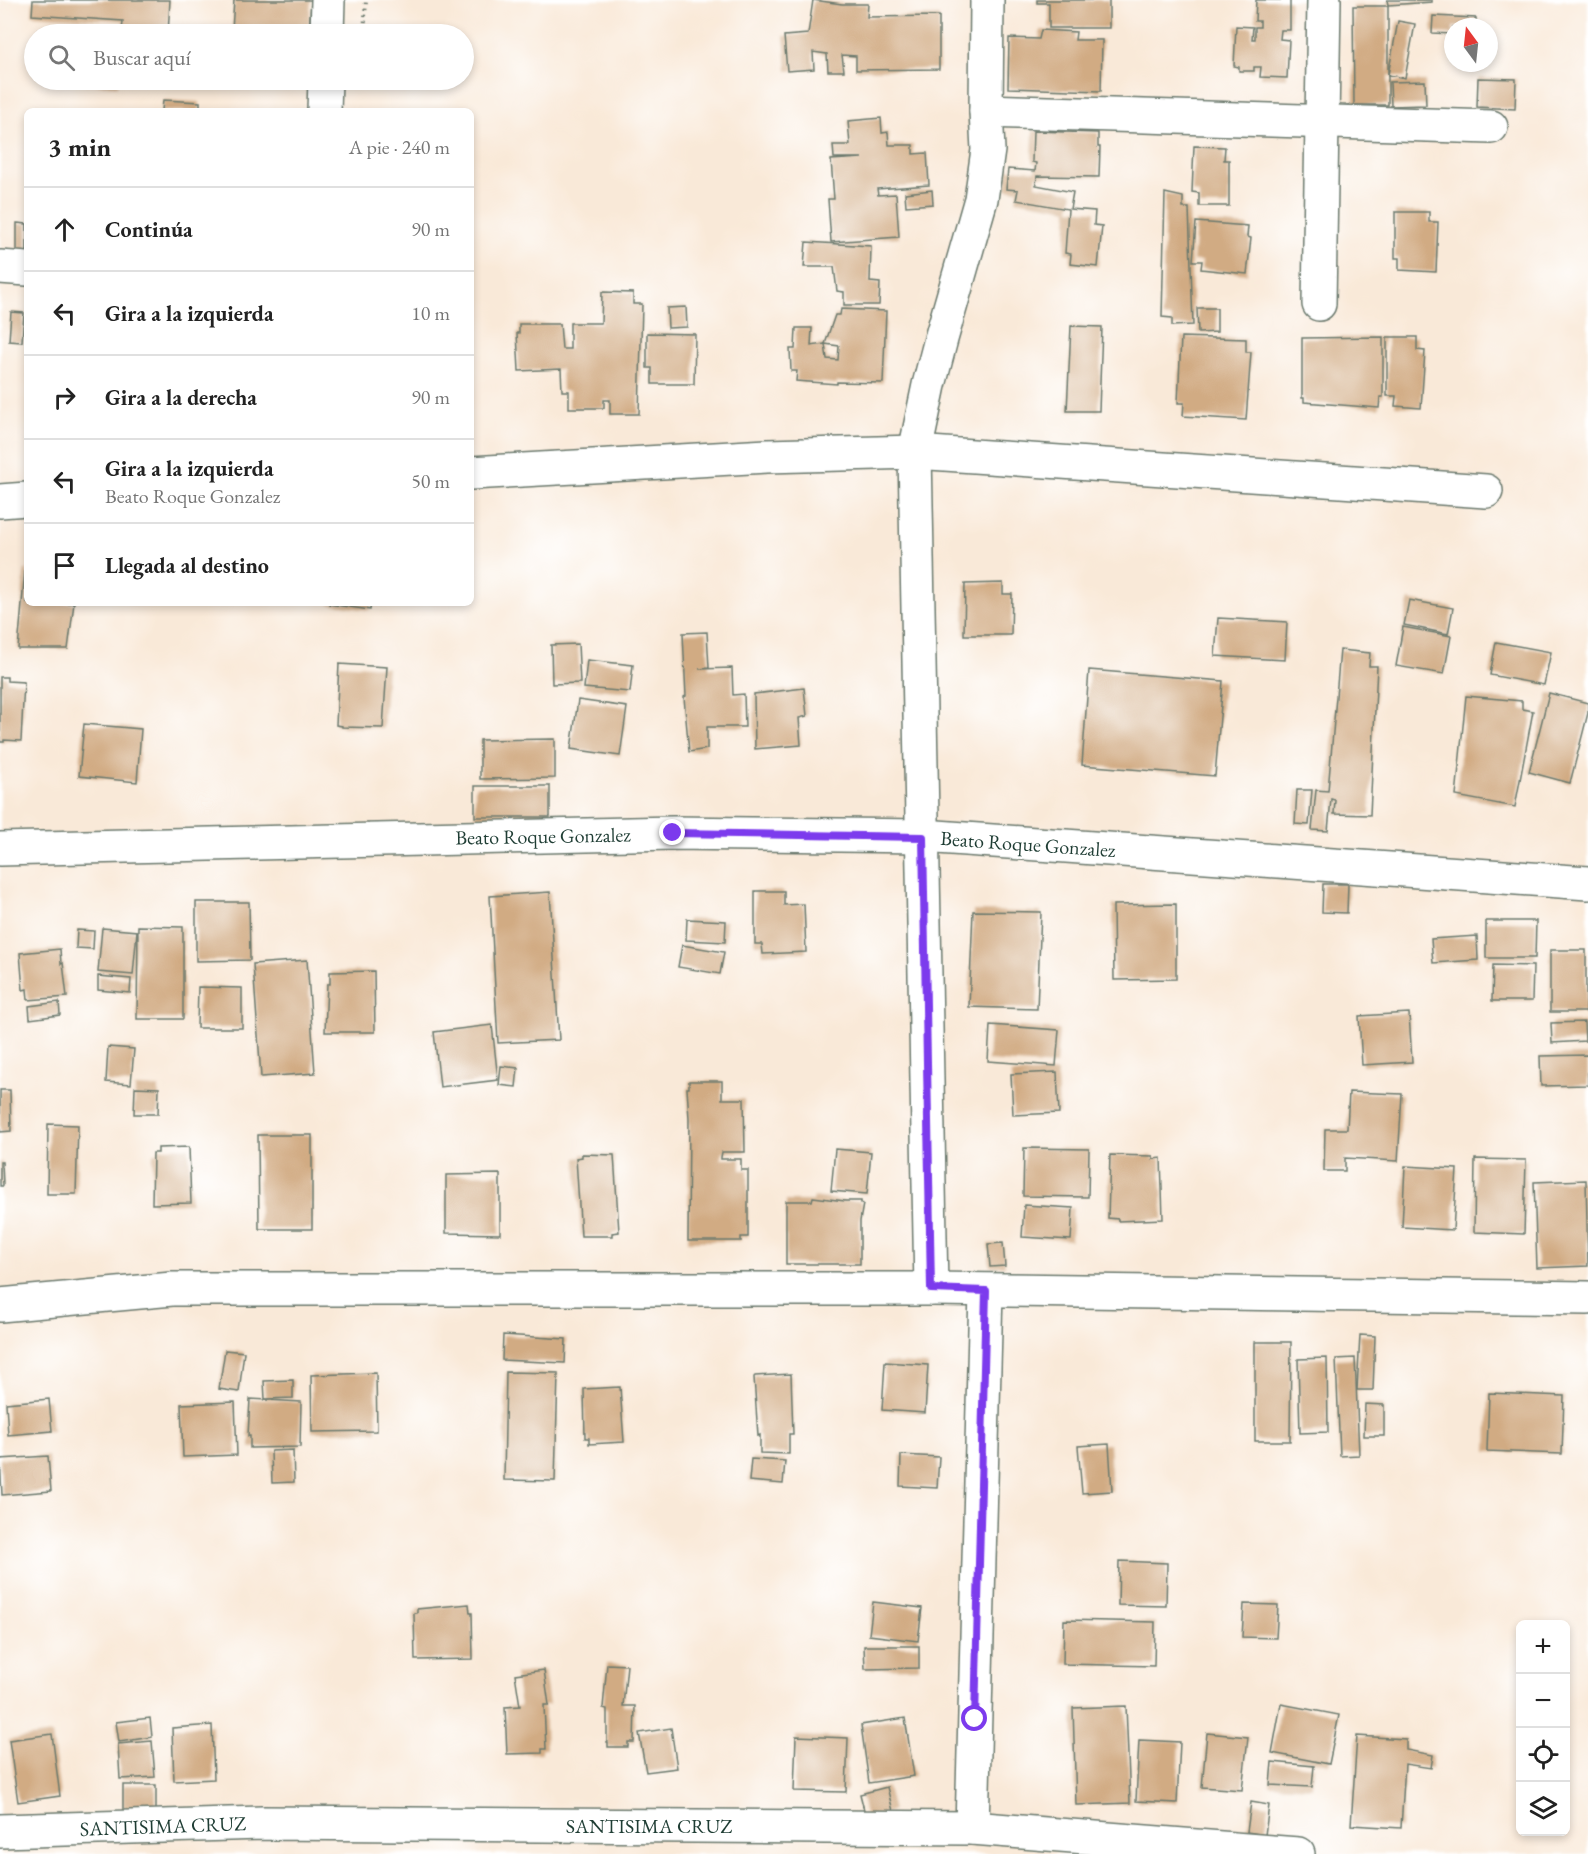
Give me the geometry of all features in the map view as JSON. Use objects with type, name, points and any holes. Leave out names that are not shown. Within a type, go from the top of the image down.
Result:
[{"type":"street","points":[[327,24],[328,0]]},
{"type":"street","points":[[931,1289],[915,452],[935,362],[981,199],[988,150],[987,0]]},
{"type":"street","points":[[1319,304],[1324,0]]},
{"type":"street","points":[[324,108],[325,90]]},
{"type":"street","points":[[986,111],[1491,127]]},
{"type":"street","points":[[0,267],[24,270]]},
{"type":"street","points":[[474,473],[767,456],[915,452],[1486,491]]},
{"type":"street","points":[[0,501],[24,499]]},
{"type":"street","name":"Beato Roque Gonzalez","points":[[0,849],[673,833],[923,837],[1588,883]]},
{"type":"street","points":[[0,1305],[172,1289],[931,1289],[1588,1298]]},
{"type":"street","points":[[986,1291],[992,1837]]},
{"type":"street","name":"SANTISIMA CRUZ","points":[[0,1831],[262,1823],[992,1837],[1298,1854]]},
{"type":"path","points":[[365,24],[366,0]]},
{"type":"building","points":[[33,0],[170,0],[169,24],[123,24],[123,21],[32,15]]},
{"type":"building","points":[[234,0],[311,0],[310,24],[232,24]]},
{"type":"building","points":[[813,0],[842,4],[868,4],[867,17],[939,16],[939,69],[856,70],[856,56],[842,55],[844,71],[828,71],[827,54],[813,52],[814,69],[787,71],[784,36],[808,34]]},
{"type":"building","points":[[1037,0],[1109,0],[1109,28],[1049,28],[1049,3],[1037,3]]},
{"type":"building","points":[[1256,0],[1290,0],[1290,30],[1281,30],[1280,39],[1289,40],[1287,78],[1260,77],[1261,67],[1254,67],[1254,71],[1239,71],[1239,67],[1234,66],[1236,26],[1253,27],[1252,39],[1255,39],[1255,27],[1260,27],[1260,21],[1255,21]]},
{"type":"building","points":[[1387,0],[1432,0],[1432,2],[1388,5]]},
{"type":"building","points":[[1353,6],[1388,6],[1388,105],[1354,105]]},
{"type":"building","points":[[1433,16],[1476,18],[1444,18],[1444,34],[1432,33]]},
{"type":"building","points":[[1398,21],[1415,24],[1405,78],[1388,75]]},
{"type":"building","points":[[1041,30],[1076,32],[1075,40],[1102,40],[1101,91],[1008,88],[1009,38],[1039,39]]},
{"type":"building","points":[[1478,78],[1516,79],[1515,109],[1477,107]]},
{"type":"building","points":[[1425,81],[1426,105],[1391,106],[1390,82]]},
{"type":"building","points":[[163,100],[200,102],[200,108],[162,108]]},
{"type":"building","points":[[881,118],[882,133],[888,132],[889,145],[913,145],[913,154],[927,153],[929,185],[877,189],[878,195],[896,194],[899,237],[831,242],[828,199],[834,199],[831,160],[862,158],[834,158],[833,145],[850,145],[848,121]]},
{"type":"building","points":[[1033,131],[1098,133],[1099,177],[1037,176],[1036,185],[1073,192],[1070,209],[1095,211],[1094,225],[1102,226],[1098,267],[1070,264],[1071,254],[1065,253],[1068,209],[1016,200],[1018,190],[1006,189],[1008,169],[1035,171],[1036,163],[1032,162]]},
{"type":"building","points":[[1194,146],[1225,147],[1224,160],[1229,160],[1229,206],[1199,206],[1199,193],[1192,192]]},
{"type":"building","points":[[932,190],[933,204],[906,206],[905,193]]},
{"type":"building","points":[[1165,193],[1183,197],[1183,208],[1189,208],[1193,325],[1172,326],[1172,318],[1162,317]]},
{"type":"building","points":[[1395,212],[1429,212],[1429,222],[1438,222],[1436,272],[1399,270],[1399,258],[1395,258]]},
{"type":"building","points":[[1196,222],[1248,226],[1247,237],[1251,238],[1247,274],[1201,269],[1202,261],[1193,261]]},
{"type":"building","points":[[17,223],[24,224],[24,255],[17,254]]},
{"type":"building","points":[[806,242],[871,246],[870,282],[880,283],[879,305],[844,305],[844,292],[837,291],[834,267],[804,267]]},
{"type":"building","points":[[602,292],[633,293],[633,304],[642,304],[639,414],[610,414],[610,400],[604,400],[604,408],[569,408],[569,391],[562,391],[561,369],[519,371],[517,333],[519,333],[519,324],[560,324],[562,349],[570,349],[570,323],[601,323]]},
{"type":"building","points":[[686,307],[687,327],[668,328],[667,308]]},
{"type":"building","points":[[1197,308],[1217,308],[1217,332],[1198,333]]},
{"type":"building","points":[[841,309],[886,311],[883,383],[837,382],[837,384],[796,381],[797,371],[791,371],[790,349],[795,349],[796,328],[812,328],[811,346],[825,344],[835,315],[840,315]],"holes":[[[825,344],[839,346],[838,360],[827,359]]]},
{"type":"building","points":[[11,312],[24,313],[22,342],[9,341]]},
{"type":"building","points":[[1071,326],[1102,327],[1099,411],[1067,411]]},
{"type":"building","points":[[647,333],[695,334],[694,384],[652,384],[652,368],[647,368]]},
{"type":"building","points":[[1181,337],[1246,339],[1246,352],[1251,352],[1246,420],[1183,416],[1184,403],[1178,403]]},
{"type":"building","points":[[1383,337],[1383,397],[1380,397],[1379,408],[1304,402],[1302,398],[1302,338]]},
{"type":"building","points":[[1387,337],[1417,337],[1417,350],[1425,351],[1421,408],[1395,406],[1396,396],[1387,396]]},
{"type":"building","points":[[24,581],[24,606],[74,606],[68,649],[18,649]]},
{"type":"building","points":[[1003,583],[1003,594],[1012,594],[1011,635],[964,635],[965,584]]},
{"type":"building","points":[[1409,600],[1453,608],[1448,634],[1404,625]]},
{"type":"building","points":[[343,606],[371,606],[370,610]]},
{"type":"building","points":[[1218,618],[1287,622],[1285,660],[1215,656]]},
{"type":"building","points":[[1403,627],[1451,636],[1444,674],[1396,666]]},
{"type":"building","points":[[707,632],[709,668],[699,669],[732,668],[733,695],[744,694],[745,727],[707,727],[707,749],[689,752],[684,697],[686,696],[683,633]]},
{"type":"building","points":[[1496,642],[1551,652],[1544,685],[1490,675]]},
{"type":"building","points":[[578,644],[580,683],[552,684],[551,645]]},
{"type":"building","points":[[1340,650],[1370,653],[1369,666],[1377,666],[1370,815],[1334,814],[1335,800],[1331,799],[1328,831],[1312,830],[1316,790],[1328,791]]},
{"type":"building","points":[[587,660],[633,665],[630,692],[584,688]]},
{"type":"building","points":[[339,664],[387,667],[383,728],[336,725]]},
{"type":"building","points":[[1089,670],[1223,681],[1215,776],[1082,765]]},
{"type":"building","points":[[0,677],[7,677],[7,681],[24,682],[21,741],[4,740],[0,742]]},
{"type":"building","points":[[804,688],[807,716],[799,718],[801,745],[755,749],[754,694]]},
{"type":"building","points":[[1549,693],[1588,703],[1588,713],[1570,783],[1529,772]]},
{"type":"building","points":[[1466,696],[1522,701],[1522,709],[1533,711],[1515,807],[1456,796]]},
{"type":"building","points":[[578,700],[627,707],[620,756],[571,749]]},
{"type":"building","points":[[84,724],[141,729],[137,782],[79,776]]},
{"type":"building","points":[[555,739],[555,778],[480,779],[480,740]]},
{"type":"building","points":[[475,786],[550,786],[550,817],[475,817]]},
{"type":"building","points":[[1297,790],[1312,790],[1309,825],[1295,824]]},
{"type":"building","points":[[1323,884],[1348,884],[1347,913],[1322,912]]},
{"type":"building","points":[[755,891],[784,891],[784,905],[804,904],[806,952],[763,954],[762,944],[755,944]]},
{"type":"building","points":[[550,892],[559,1040],[498,1043],[490,896]]},
{"type":"building","points":[[196,902],[249,902],[250,960],[196,961]]},
{"type":"building","points":[[1176,904],[1176,979],[1114,980],[1113,905]]},
{"type":"building","points":[[973,911],[1041,912],[1037,1009],[969,1007]]},
{"type":"building","points":[[687,919],[726,921],[725,942],[686,940]]},
{"type":"building","points":[[1486,921],[1536,921],[1535,958],[1486,958]]},
{"type":"building","points":[[138,926],[183,927],[183,1019],[137,1019]]},
{"type":"building","points":[[102,928],[137,931],[133,975],[98,972]]},
{"type":"building","points":[[77,930],[94,931],[93,949],[76,948]]},
{"type":"building","points":[[1477,936],[1478,960],[1433,963],[1431,939]]},
{"type":"building","points":[[682,945],[724,952],[720,974],[678,967]]},
{"type":"building","points":[[60,949],[67,997],[28,1000],[27,989],[23,990],[20,953]]},
{"type":"building","points":[[1550,950],[1586,950],[1586,1012],[1550,1012]]},
{"type":"building","points":[[307,960],[315,1073],[261,1077],[253,964]]},
{"type":"building","points":[[1493,965],[1533,966],[1532,1001],[1492,1001]]},
{"type":"building","points":[[374,971],[375,1032],[325,1032],[327,984],[330,984],[330,972]]},
{"type":"building","points":[[98,976],[131,979],[130,993],[98,990]]},
{"type":"building","points":[[198,987],[242,988],[242,1028],[197,1028]]},
{"type":"building","points":[[59,1002],[60,1015],[30,1019],[29,1006]]},
{"type":"building","points":[[1409,1013],[1412,1062],[1362,1065],[1359,1016]]},
{"type":"building","points":[[1584,1022],[1585,1041],[1552,1043],[1551,1023]]},
{"type":"building","points":[[492,1025],[498,1080],[440,1087],[434,1032]]},
{"type":"building","points":[[990,1025],[1059,1030],[1056,1066],[988,1061]]},
{"type":"building","points":[[108,1047],[134,1049],[131,1084],[106,1082]]},
{"type":"building","points":[[1588,1055],[1588,1085],[1541,1086],[1540,1056]]},
{"type":"building","points":[[501,1066],[518,1068],[516,1087],[499,1085]]},
{"type":"building","points":[[1057,1072],[1059,1113],[1013,1115],[1011,1074]]},
{"type":"building","points":[[689,1081],[722,1081],[722,1099],[744,1099],[745,1152],[722,1152],[721,1157],[721,1159],[741,1159],[741,1170],[748,1170],[748,1237],[741,1237],[741,1241],[688,1241],[689,1118],[687,1088],[689,1088]]},
{"type":"building","points":[[135,1087],[159,1088],[158,1114],[134,1114]]},
{"type":"building","points":[[0,1090],[10,1090],[11,1131],[0,1132]]},
{"type":"building","points":[[1349,1092],[1402,1094],[1398,1161],[1345,1158],[1345,1171],[1324,1171],[1325,1129],[1347,1129]]},
{"type":"building","points":[[48,1124],[78,1125],[76,1194],[47,1194]]},
{"type":"building","points":[[258,1135],[312,1135],[312,1229],[259,1229]]},
{"type":"building","points":[[189,1147],[191,1203],[152,1204],[153,1153],[158,1153],[158,1148]]},
{"type":"building","points":[[1024,1148],[1089,1149],[1088,1197],[1023,1196]]},
{"type":"building","points":[[835,1149],[871,1152],[867,1194],[831,1191]]},
{"type":"building","points":[[582,1154],[614,1155],[619,1232],[612,1233],[612,1236],[581,1236],[576,1158],[582,1157]]},
{"type":"building","points":[[1110,1155],[1161,1158],[1163,1219],[1118,1221],[1118,1219],[1108,1218]]},
{"type":"building","points":[[1475,1159],[1526,1160],[1524,1234],[1474,1232]]},
{"type":"building","points":[[0,1162],[2,1162],[3,1186],[0,1186]]},
{"type":"building","points":[[1405,1166],[1457,1169],[1453,1230],[1402,1227]]},
{"type":"building","points":[[500,1174],[500,1234],[446,1233],[446,1175]]},
{"type":"building","points":[[1586,1180],[1588,1266],[1537,1268],[1534,1182]]},
{"type":"building","points":[[813,1197],[861,1201],[863,1204],[860,1221],[860,1264],[786,1264],[786,1201],[812,1201]]},
{"type":"building","points":[[1024,1205],[1073,1208],[1071,1240],[1022,1237]]},
{"type":"building","points":[[1003,1243],[1005,1266],[990,1267],[988,1244]]},
{"type":"building","points":[[503,1335],[566,1339],[565,1363],[502,1360]]},
{"type":"building","points":[[1360,1335],[1375,1336],[1373,1390],[1357,1390]]},
{"type":"building","points":[[1255,1342],[1291,1342],[1290,1441],[1255,1441]]},
{"type":"building","points":[[225,1350],[244,1352],[239,1392],[219,1389]]},
{"type":"building","points":[[1327,1358],[1328,1432],[1300,1433],[1298,1359]]},
{"type":"building","points":[[1355,1358],[1359,1455],[1340,1456],[1336,1359]]},
{"type":"building","points":[[885,1362],[928,1365],[925,1413],[882,1410]]},
{"type":"building","points":[[506,1372],[558,1373],[555,1481],[504,1480]]},
{"type":"building","points":[[376,1373],[377,1431],[312,1432],[311,1375]]},
{"type":"building","points":[[791,1374],[793,1434],[789,1434],[789,1454],[760,1453],[754,1377]]},
{"type":"building","points":[[293,1380],[293,1398],[265,1399],[264,1381]]},
{"type":"building","points":[[620,1387],[624,1442],[589,1444],[589,1438],[585,1438],[584,1389]]},
{"type":"building","points":[[1489,1393],[1564,1396],[1562,1454],[1487,1451]]},
{"type":"building","points":[[49,1399],[52,1431],[8,1435],[6,1403]]},
{"type":"building","points":[[250,1399],[301,1402],[300,1447],[250,1448],[250,1436],[248,1436]]},
{"type":"building","points":[[235,1402],[237,1455],[183,1457],[181,1404]]},
{"type":"building","points":[[1365,1404],[1384,1405],[1384,1436],[1364,1436]]},
{"type":"building","points":[[1109,1444],[1112,1491],[1082,1493],[1078,1446]]},
{"type":"building","points":[[293,1450],[294,1482],[272,1483],[271,1451]]},
{"type":"building","points":[[901,1455],[939,1457],[937,1488],[900,1486]]},
{"type":"building","points":[[48,1456],[51,1491],[2,1495],[0,1459]]},
{"type":"building","points":[[751,1459],[785,1461],[783,1484],[749,1481]]},
{"type":"building","points":[[1119,1561],[1167,1563],[1166,1606],[1118,1605]]},
{"type":"building","points":[[873,1602],[922,1608],[918,1641],[869,1635]]},
{"type":"building","points":[[469,1604],[470,1613],[472,1613],[473,1659],[415,1660],[414,1613],[417,1613],[417,1609]]},
{"type":"building","points":[[1244,1604],[1278,1605],[1276,1638],[1242,1637]]},
{"type":"building","points":[[1064,1620],[1155,1622],[1154,1666],[1063,1664]]},
{"type":"building","points":[[864,1646],[919,1646],[919,1668],[865,1669]]},
{"type":"building","points":[[607,1664],[627,1665],[623,1706],[635,1706],[634,1742],[628,1742],[628,1747],[608,1747],[607,1709],[603,1708]]},
{"type":"building","points":[[544,1670],[549,1705],[544,1705],[546,1749],[542,1749],[542,1753],[507,1754],[505,1707],[520,1706],[515,1674]]},
{"type":"building","points":[[1281,1704],[1339,1715],[1329,1764],[1272,1753]]},
{"type":"building","points":[[1126,1706],[1130,1803],[1076,1805],[1073,1708]]},
{"type":"building","points":[[150,1718],[152,1737],[119,1742],[116,1722]]},
{"type":"building","points":[[905,1718],[914,1776],[869,1783],[861,1725]]},
{"type":"building","points":[[212,1725],[214,1779],[174,1781],[172,1728]]},
{"type":"building","points":[[671,1728],[677,1768],[646,1772],[639,1733]]},
{"type":"building","points":[[1207,1733],[1248,1737],[1242,1790],[1202,1787]]},
{"type":"building","points":[[52,1734],[60,1796],[18,1802],[9,1740]]},
{"type":"building","points":[[796,1736],[848,1738],[846,1792],[794,1791]]},
{"type":"building","points":[[1357,1736],[1406,1739],[1406,1750],[1433,1755],[1431,1768],[1405,1764],[1401,1828],[1351,1825]]},
{"type":"building","points":[[1139,1740],[1180,1742],[1177,1803],[1136,1801]]},
{"type":"building","points":[[152,1741],[155,1777],[120,1779],[118,1744]]},
{"type":"building","points":[[1272,1762],[1314,1766],[1312,1787],[1270,1785]]},
{"type":"building","points":[[123,1785],[156,1785],[156,1817],[123,1818]]},
{"type":"building","points":[[887,1787],[893,1811],[866,1818],[860,1794]]},
{"type":"building","points":[[1251,1802],[1269,1805],[1265,1835],[1247,1832]]},
{"type":"route","points":[[673,833],[923,837],[931,1289],[986,1291],[975,1719]]}]
